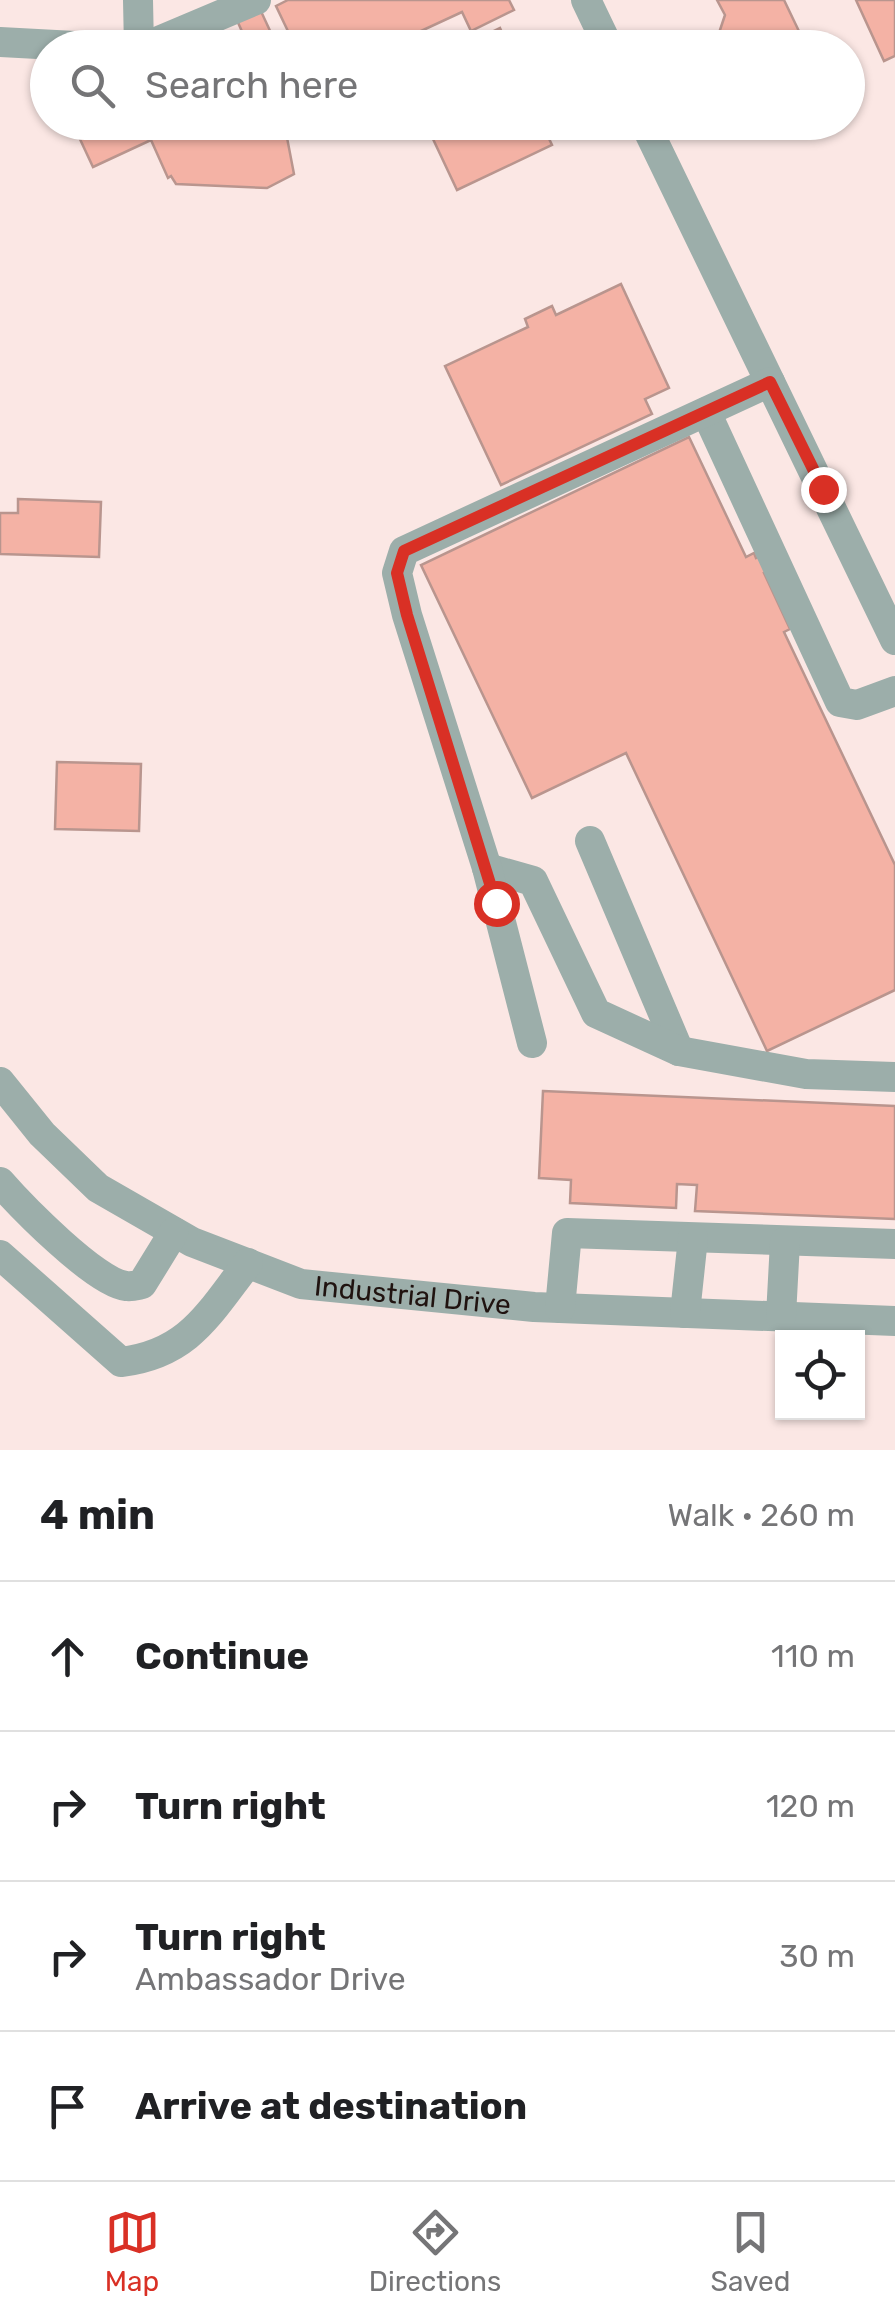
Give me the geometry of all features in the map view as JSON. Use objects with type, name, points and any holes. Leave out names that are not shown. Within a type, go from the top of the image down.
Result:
[{"type":"street","points":[[138,0],[139,30]]},
{"type":"street","points":[[184,30],[256,0]]},
{"type":"street","points":[[586,0],[600,30]]},
{"type":"street","points":[[0,42],[30,44]]},
{"type":"street","points":[[653,140],[895,640]]},
{"type":"street","points":[[532,1043],[488,868],[407,615],[397,573],[404,551],[770,382]]},
{"type":"street","points":[[706,412],[840,702],[857,705],[895,691]]},
{"type":"street","points":[[590,841],[679,1051]]},
{"type":"street","points":[[488,868],[533,881],[596,1014],[679,1051],[806,1074],[895,1077]]},
{"type":"street","name":"Industrial Drive","points":[[0,1082],[42,1134],[98,1188],[192,1242],[301,1284],[560,1308],[895,1321]]},
{"type":"street","points":[[0,1182],[25,1211],[101,1275],[125,1286],[142,1284],[174,1232]]},
{"type":"street","points":[[560,1308],[567,1233],[895,1244]]},
{"type":"street","points":[[685,1313],[694,1238]]},
{"type":"street","points":[[781,1316],[786,1242]]},
{"type":"street","points":[[0,1255],[122,1362],[151,1358],[190,1336],[248,1263]]},
{"type":"shaded area","points":[[0,0],[895,0],[895,1450],[0,1450]]},
{"type":"building","points":[[288,0],[509,0],[514,10],[473,30],[462,12],[423,30],[287,30],[276,6]]},
{"type":"building","points":[[717,0],[784,0],[798,30],[720,30],[725,15]]},
{"type":"building","points":[[856,0],[895,0],[895,56],[884,61]]},
{"type":"building","points":[[259,7],[270,30],[241,30],[236,18]]},
{"type":"building","points":[[80,140],[151,140],[93,167]]},
{"type":"building","points":[[151,140],[287,140],[294,174],[267,188],[176,184],[171,176],[168,178]]},
{"type":"building","points":[[433,140],[550,140],[552,145],[457,190]]},
{"type":"building","points":[[621,284],[669,388],[645,399],[652,414],[501,485],[445,366],[528,327],[525,319],[552,306],[556,315]]},
{"type":"building","points":[[689,437],[746,557],[754,553],[756,558],[760,556],[790,629],[784,632],[895,865],[895,990],[767,1051],[626,753],[532,798],[421,565]]},
{"type":"building","points":[[18,499],[101,502],[99,557],[0,554],[0,513],[18,513]]},
{"type":"building","points":[[57,762],[141,764],[139,831],[55,829]]},
{"type":"building","points":[[543,1091],[895,1106],[895,1219],[695,1211],[697,1185],[677,1184],[676,1208],[570,1203],[571,1180],[539,1178]]},
{"type":"route","points":[[496,903],[407,615],[397,573],[404,551],[770,382],[823,489]]}]
